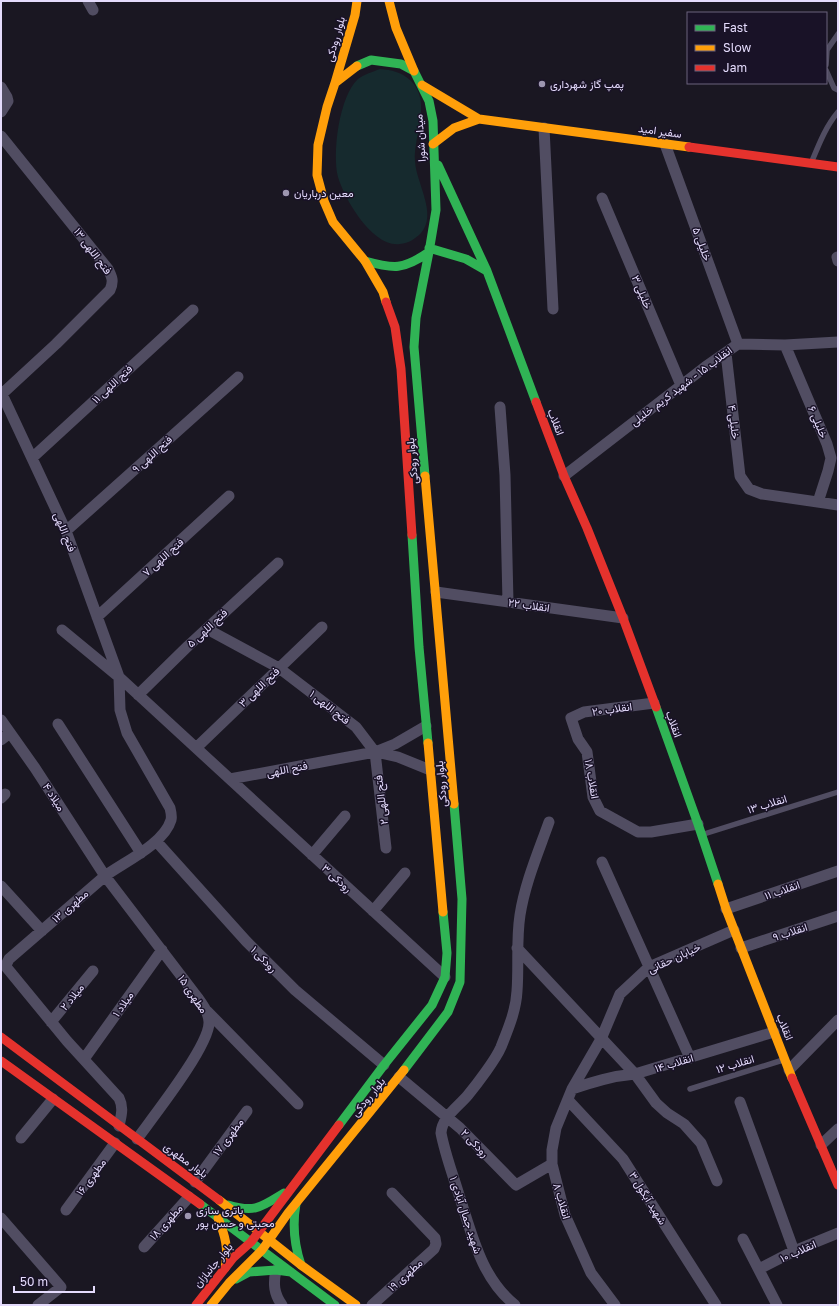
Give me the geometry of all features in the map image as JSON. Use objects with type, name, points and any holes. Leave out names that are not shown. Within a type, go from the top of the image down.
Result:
[{"type":"main road","name":"بلوار رودکی","points":[[335,83],[355,15],[357,1]]},
{"type":"main road","points":[[389,1],[390,10],[401,41],[414,71]]},
{"type":"main road","points":[[414,71],[401,64],[371,60],[355,67],[335,83],[327,107],[318,145],[317,175],[324,201],[333,222],[365,262],[388,267],[402,267],[415,263],[429,250],[466,259],[487,271]]},
{"type":"main road","name":"میدان شورا","points":[[414,71],[429,100],[433,121],[436,210],[429,250]]},
{"type":"main road","name":"سفیر امید","points":[[422,85],[479,118],[838,167]]},
{"type":"main road","name":"سفیر امید","points":[[433,144],[448,131],[461,124],[479,118]]},
{"type":"main road","name":"انقلاب","points":[[434,155],[487,271],[564,476],[587,528],[623,618],[700,829],[734,930],[789,1070],[838,1185]]},
{"type":"main road","name":"بلوار رودکی","points":[[262,1250],[296,1203],[399,1078],[427,1041],[448,1012],[460,982],[462,899],[414,347],[409,315],[429,250]]},
{"type":"main road","name":"بلوار رودکی","points":[[251,1242],[432,1005],[445,977],[447,953],[419,647],[401,369],[395,327],[383,292],[365,262]]},
{"type":"main road","points":[[395,327],[409,315]]},
{"type":"main road","name":"بلوار مطهری","points":[[1,1037],[222,1201],[301,1265],[356,1305]]},
{"type":"main road","points":[[1,1061],[189,1196],[334,1305]]},
{"type":"main road","points":[[209,1211],[222,1201],[244,1209],[254,1208],[268,1203],[291,1189]]},
{"type":"main road","points":[[296,1203],[293,1231],[295,1247],[301,1265]]},
{"type":"main road","points":[[218,1218],[226,1239],[228,1254],[225,1268]]},
{"type":"main road","name":"بلوار جانبازان","points":[[196,1305],[233,1258],[251,1242]]},
{"type":"main road","points":[[211,1305],[229,1283],[262,1250]]},
{"type":"main road","points":[[229,1283],[249,1272],[276,1270],[291,1272]]},
{"type":"main road","points":[[305,1283],[312,1273]]},
{"type":"street","points":[[1,87],[8,101],[1,112]]},
{"type":"street","points":[[544,128],[553,309]]},
{"type":"street","name":"فتح اللهی ۱۳","points":[[1,136],[108,269],[112,276],[113,283],[110,290],[56,344],[1,393]]},
{"type":"street","name":"خلیلی ۵","points":[[664,144],[738,344]]},
{"type":"street","name":"خلیلی ۳","points":[[602,198],[681,386]]},
{"type":"street","name":"فتح اللهی ۱۱","points":[[32,458],[193,310]]},
{"type":"street","name":"انقلاب ۱۵ - شهید کریم خلیلی","points":[[564,476],[738,344],[785,345],[838,342]]},
{"type":"street","name":"خلیلی ۶","points":[[785,345],[827,444],[831,458],[818,502]]},
{"type":"street","name":"خلیلی ۴","points":[[726,353],[740,476],[749,489],[762,494],[818,502]]},
{"type":"street","name":"فتح اللهی ۹","points":[[66,532],[238,377]]},
{"type":"street","name":"فتح اللهی","points":[[1,393],[66,532],[119,677]]},
{"type":"street","points":[[500,407],[505,475],[508,602]]},
{"type":"street","name":"فتح اللهی ۷","points":[[97,617],[229,496]]},
{"type":"street","points":[[818,502],[838,505]]},
{"type":"street","name":"فتح اللهی ۵","points":[[138,695],[278,563]]},
{"type":"street","name":"انقلاب ۲۲","points":[[436,592],[623,618]]},
{"type":"street","name":"فتح اللهی ۳","points":[[196,748],[322,627]]},
{"type":"street","name":"فتح اللهی ۱","points":[[207,629],[279,668],[356,727],[375,752]]},
{"type":"street","name":"فتح اللهی","points":[[62,630],[119,677],[230,779],[375,752]]},
{"type":"street","name":"مطهری ۱۳","points":[[119,677],[120,710],[127,733],[170,808],[172,815],[171,821],[156,841],[141,853],[105,876],[9,959],[6,965],[51,1022],[119,1098],[122,1110],[119,1126]]},
{"type":"street","name":"انقلاب ۲۰","points":[[572,718],[584,712],[654,703]]},
{"type":"street","name":"انقلاب ۱۸","points":[[572,718],[578,739],[587,752],[593,797],[600,811],[638,832],[700,829]]},
{"type":"street","name":"میلاد ۴","points":[[1,720],[35,768],[105,876]]},
{"type":"street","points":[[58,724],[141,853]]},
{"type":"street","points":[[375,752],[395,744],[426,726]]},
{"type":"street","points":[[1,740],[10,733]]},
{"type":"street","points":[[375,752],[398,757],[430,770]]},
{"type":"street","name":"فتح اللهی ۲","points":[[375,752],[386,848]]},
{"type":"street","name":"رودکی ۳","points":[[230,779],[445,977]]},
{"type":"street","points":[[312,855],[345,816]]},
{"type":"street","points":[[448,1116],[469,1094],[500,1049],[515,1009],[517,991],[517,948],[520,916],[524,896],[549,822]]},
{"type":"street","name":"رودکی ۱","points":[[156,841],[246,941],[295,990],[384,1066]]},
{"type":"street","points":[[602,862],[690,1058]]},
{"type":"street","name":"انقلاب ۱۱","points":[[726,909],[838,871]]},
{"type":"street","points":[[373,911],[405,873]]},
{"type":"street","name":"مطهری ۱۵","points":[[105,876],[207,1011],[209,1023],[207,1034],[197,1054],[137,1139]]},
{"type":"street","points":[[1,886],[42,931]]},
{"type":"street","name":"انقلاب ۹","points":[[741,948],[838,916]]},
{"type":"street","name":"خیابان حقانی","points":[[572,1089],[601,1039],[620,994],[649,967],[734,930]]},
{"type":"street","points":[[517,948],[634,1074],[656,1103],[667,1113],[684,1124],[701,1143],[717,1181]]},
{"type":"street","name":"میلاد ۱","points":[[84,1059],[162,950]]},
{"type":"street","name":"میلاد ۲","points":[[51,1022],[93,972]]},
{"type":"street","points":[[207,1011],[298,1104]]},
{"type":"street","points":[[789,1070],[838,1020]]},
{"type":"street","name":"انقلاب ۱۴","points":[[572,1089],[597,1080],[618,1075],[634,1074],[774,1032]]},
{"type":"street","name":"رودکی ۲","points":[[399,1078],[448,1116],[516,1185],[552,1164]]},
{"type":"street","name":"انقلاب ۸","points":[[572,1089],[556,1128],[552,1150],[552,1164],[565,1215],[591,1273],[614,1305]]},
{"type":"street","points":[[21,1138],[53,1099]]},
{"type":"street","name":"شهید آبگول ۳","points":[[568,1100],[623,1159],[716,1305]]},
{"type":"street","points":[[740,1102],[794,1251]]},
{"type":"street","name":"مطهری ۱۷","points":[[195,1182],[247,1111]]},
{"type":"street","name":"شهید جمال آبادی ۱","points":[[448,1116],[442,1125],[441,1133],[443,1143],[476,1248],[495,1285],[514,1305]]},
{"type":"street","points":[[821,1145],[838,1129]]},
{"type":"street","name":"مطهری ۱۶","points":[[66,1210],[115,1143]]},
{"type":"street","name":"مطهری ۱۹","points":[[372,1305],[434,1249],[436,1244],[435,1238],[392,1193]]},
{"type":"street","name":"مطهری ۱۸","points":[[144,1247],[189,1196]]},
{"type":"street","points":[[1,1218],[61,1287],[38,1305]]},
{"type":"street","name":"انقلاب ۱۰","points":[[759,1269],[794,1251],[838,1233]]},
{"type":"street","points":[[743,1239],[777,1305]]},
{"type":"street","points":[[276,1270],[274,1288],[277,1298],[282,1305]]},
{"type":"lane","points":[[827,50],[838,34]]},
{"type":"lane","points":[[827,72],[834,88],[838,90]]},
{"type":"lane","points":[[811,163],[820,140],[838,112]]},
{"type":"lane","name":"انقلاب ۱۳","points":[[700,829],[838,792]]},
{"type":"lane","name":"انقلاب ۱۲","points":[[690,1089],[785,1059]]},
{"type":"green space","points":[[380,69],[396,72],[407,77],[417,88],[420,98],[421,108],[415,161],[416,170],[427,208],[426,225],[421,233],[412,240],[400,244],[390,243],[370,231],[347,198],[338,177],[336,167],[339,126],[346,98],[351,87],[358,79],[366,74]]},
{"type":"traffic: fast","points":[[357,66],[371,60],[401,64],[414,71],[429,101],[433,121],[436,210],[429,252],[412,262],[398,266],[384,266],[365,261]]},
{"type":"traffic: fast","points":[[438,165],[487,271],[536,402]]},
{"type":"traffic: fast","points":[[429,248],[466,259],[487,271]]},
{"type":"traffic: fast","points":[[425,476],[414,347],[416,318],[429,252]]},
{"type":"traffic: fast","points":[[412,535],[419,647],[428,743]]},
{"type":"traffic: fast","points":[[656,707],[718,884]]},
{"type":"traffic: fast","points":[[404,1070],[448,1012],[460,982],[462,899],[454,804]]},
{"type":"traffic: fast","points":[[339,1125],[432,1005],[445,977],[447,953],[443,912]]},
{"type":"traffic: fast","points":[[228,1205],[245,1208],[258,1207],[284,1193]]},
{"type":"traffic: fast","points":[[200,1204],[335,1305]]},
{"type":"traffic: fast","points":[[296,1204],[294,1235],[301,1265]]},
{"type":"traffic: fast","points":[[236,1279],[249,1272],[276,1270],[291,1272]]},
{"type":"traffic: slow","points":[[335,83],[355,15],[357,1]]},
{"type":"traffic: slow","points":[[389,1],[396,28],[414,71]]},
{"type":"traffic: slow","points":[[357,66],[335,83],[327,107],[318,145],[317,175],[324,201],[333,222],[365,261],[383,292],[386,302]]},
{"type":"traffic: slow","points":[[422,85],[479,119],[454,128],[433,144]]},
{"type":"traffic: slow","points":[[479,119],[689,147]]},
{"type":"traffic: slow","points":[[425,476],[454,804]]},
{"type":"traffic: slow","points":[[428,743],[443,912]]},
{"type":"traffic: slow","points":[[718,884],[726,909],[792,1078]]},
{"type":"traffic: slow","points":[[211,1305],[229,1283],[262,1250],[288,1213],[404,1070]]},
{"type":"traffic: slow","points":[[219,1200],[301,1265],[356,1305]]},
{"type":"traffic: slow","points":[[218,1218],[226,1242],[227,1255],[225,1268]]},
{"type":"traffic: jam","points":[[689,147],[838,167]]},
{"type":"traffic: jam","points":[[386,302],[395,327],[401,369],[412,535]]},
{"type":"traffic: jam","points":[[536,402],[564,476],[587,528],[623,618],[656,707]]},
{"type":"traffic: jam","points":[[1,1037],[219,1200]]},
{"type":"traffic: jam","points":[[1,1061],[200,1204]]},
{"type":"traffic: jam","points":[[792,1078],[838,1185]]},
{"type":"traffic: jam","points":[[196,1305],[233,1258],[251,1242],[339,1125]]},
{"type":"place","name":"پمپ گاز شهرداری","points":[[542,84]]},
{"type":"place","name":"معین درباریان","points":[[286,193]]},
{"type":"place","name":"باتری سازی محبتی و حسن پور","points":[[188,1216]]}]
